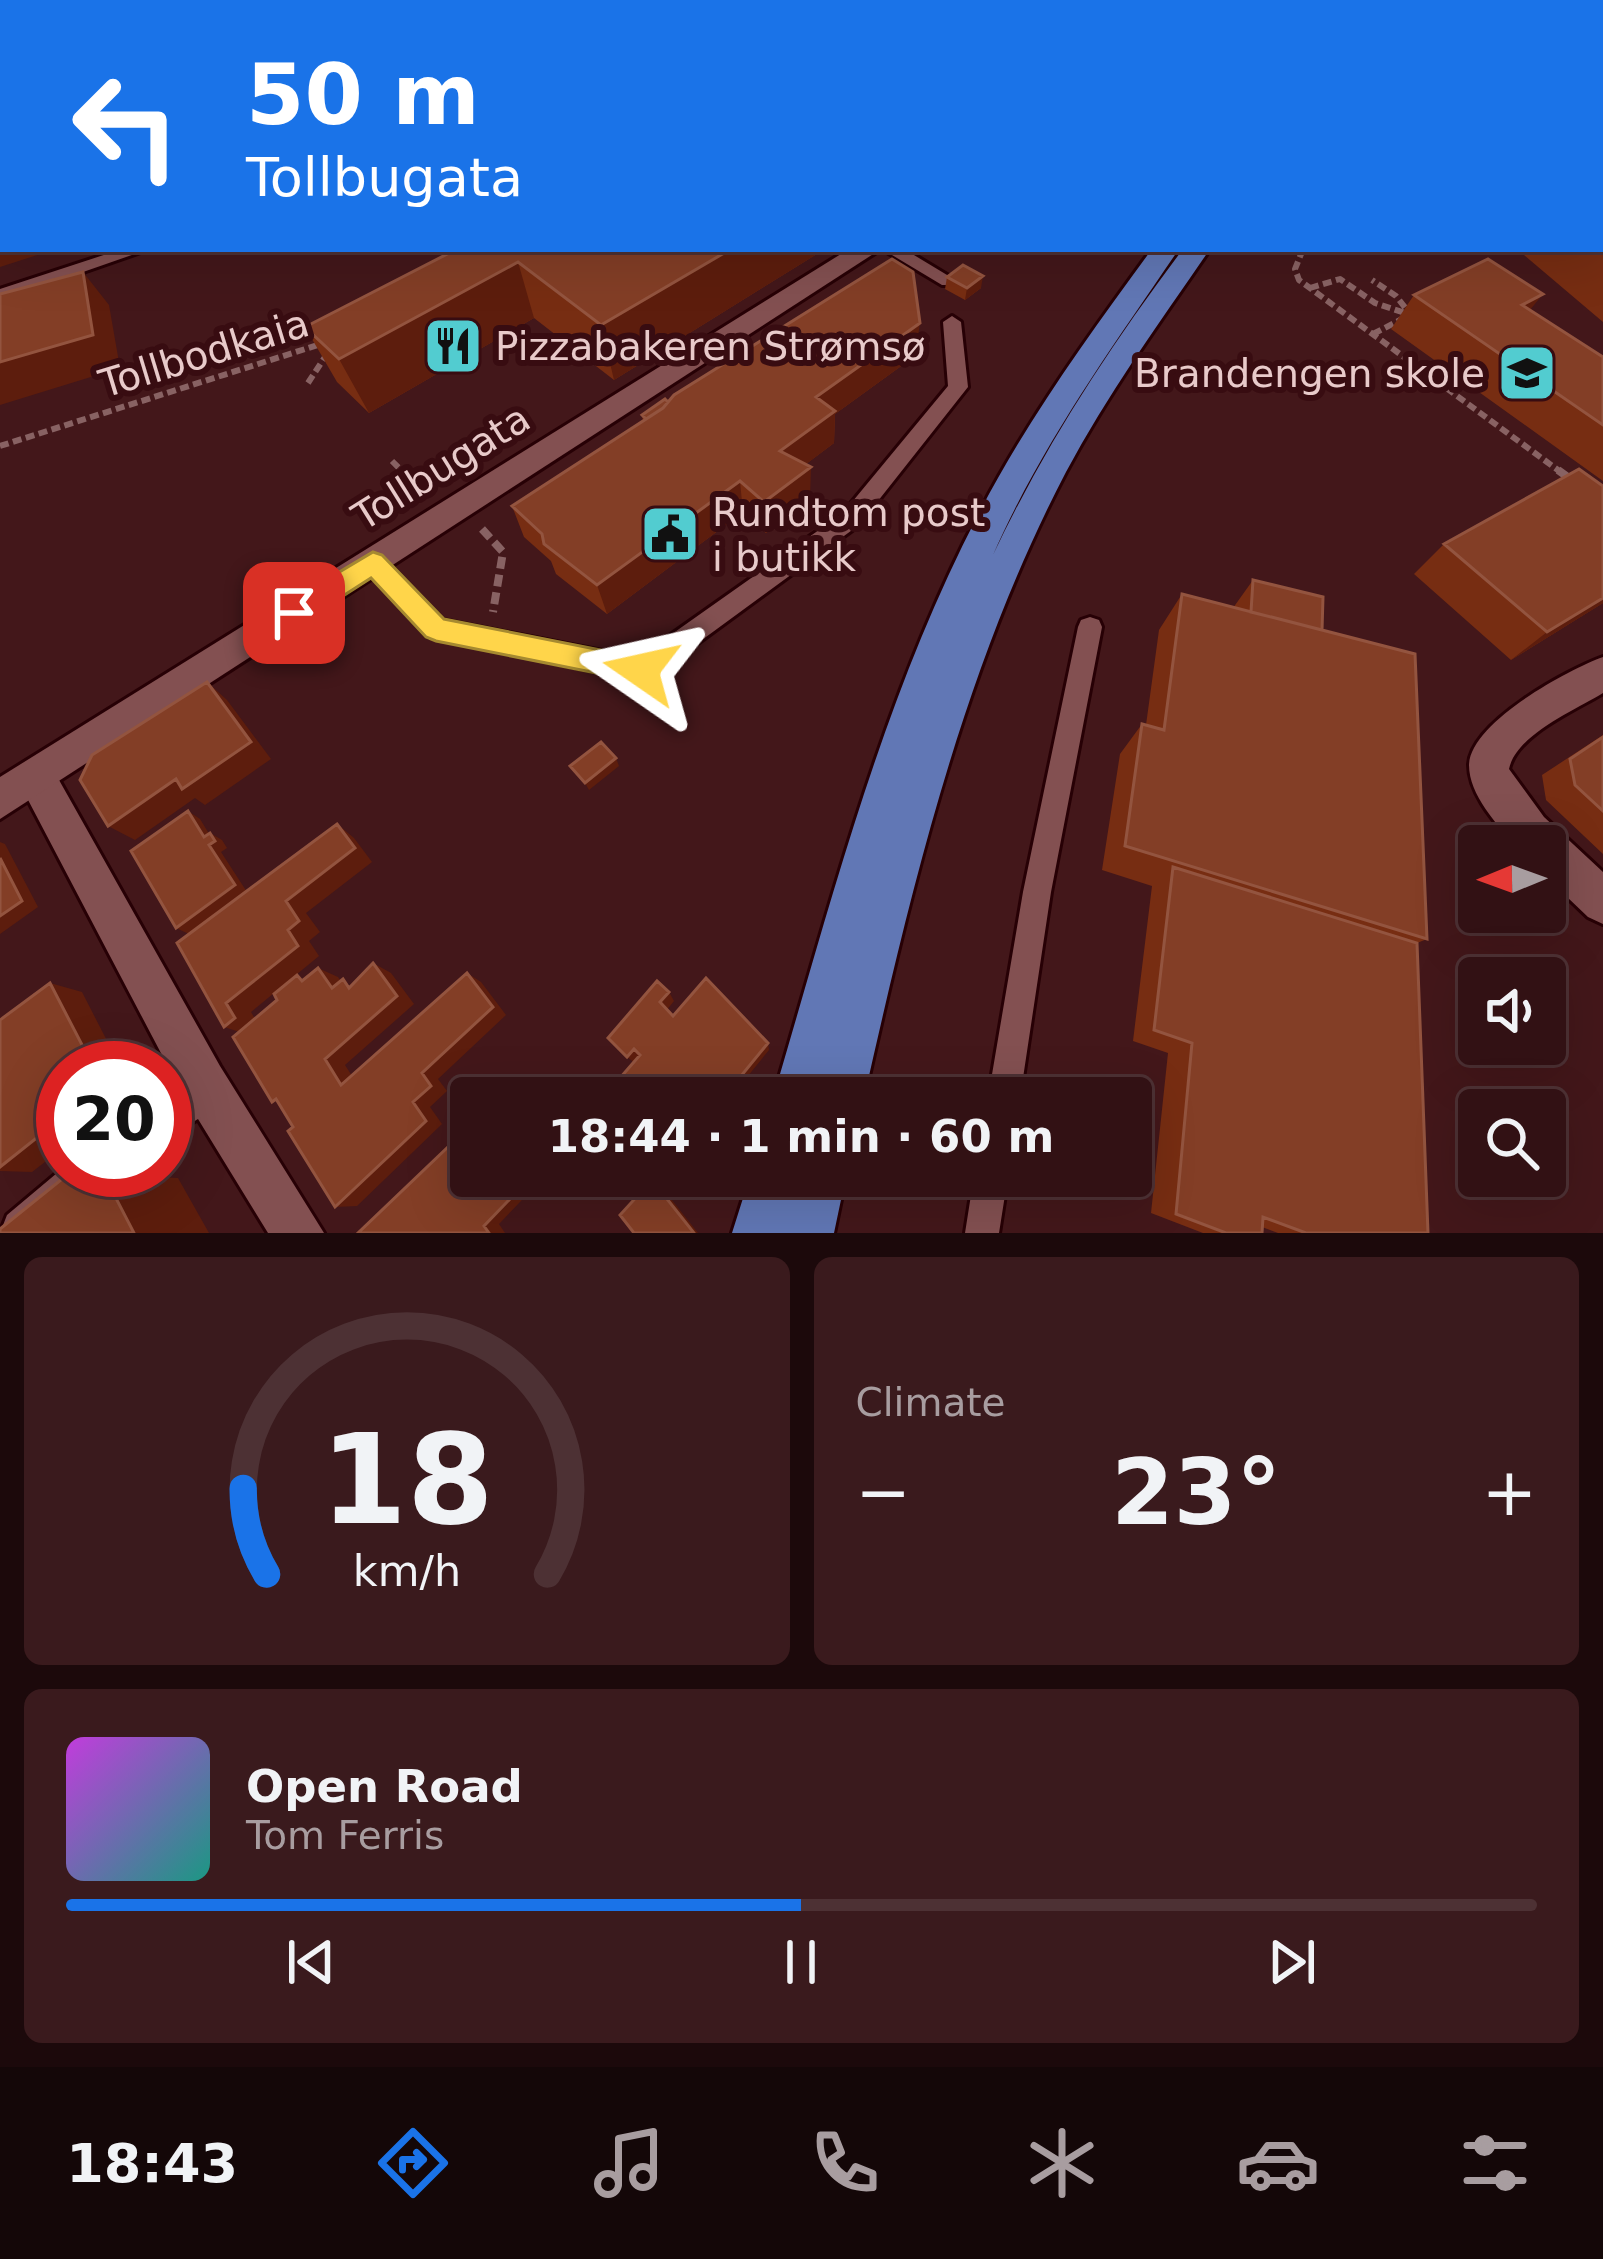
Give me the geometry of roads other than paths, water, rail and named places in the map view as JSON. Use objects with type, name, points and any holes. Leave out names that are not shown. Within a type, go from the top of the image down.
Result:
[{"type":"main road","name":"Tollbugata","points":[[18,789],[863,252]]},
{"type":"main road","points":[[803,1077],[912,720],[992,521],[1030,447],[1090,352],[1164,252]]},
{"type":"main road","points":[[845,1077],[903,856],[972,650],[1005,568],[1049,476],[1117,359],[1195,252]]},
{"type":"main road","points":[[1603,673],[1504,739],[1489,756],[1486,769],[1499,798],[1603,902]]},
{"type":"main road","points":[[18,789],[298,1233]]},
{"type":"main road","points":[[192,1092],[203,1083]]},
{"type":"main road","points":[[25,1233],[68,1197]]},
{"type":"main road","points":[[758,1233],[769,1197]]},
{"type":"main road","points":[[808,1233],[816,1197]]},
{"type":"lane","points":[[0,295],[131,252]]},
{"type":"lane","points":[[896,252],[948,281]]},
{"type":"lane","points":[[373,562],[436,629],[641,670],[851,519],[958,386],[952,322]]},
{"type":"lane","points":[[1007,1077],[1037,892],[1090,627]]},
{"type":"lane","points":[[982,1233],[988,1197]]},
{"type":"place","name":"Pizzabakeren Strømsø","points":[[453,346]]},
{"type":"place","name":"Brandengen skole","points":[[1527,373]]},
{"type":"place","name":"Rundtom post i butikk","points":[[670,534]]}]
